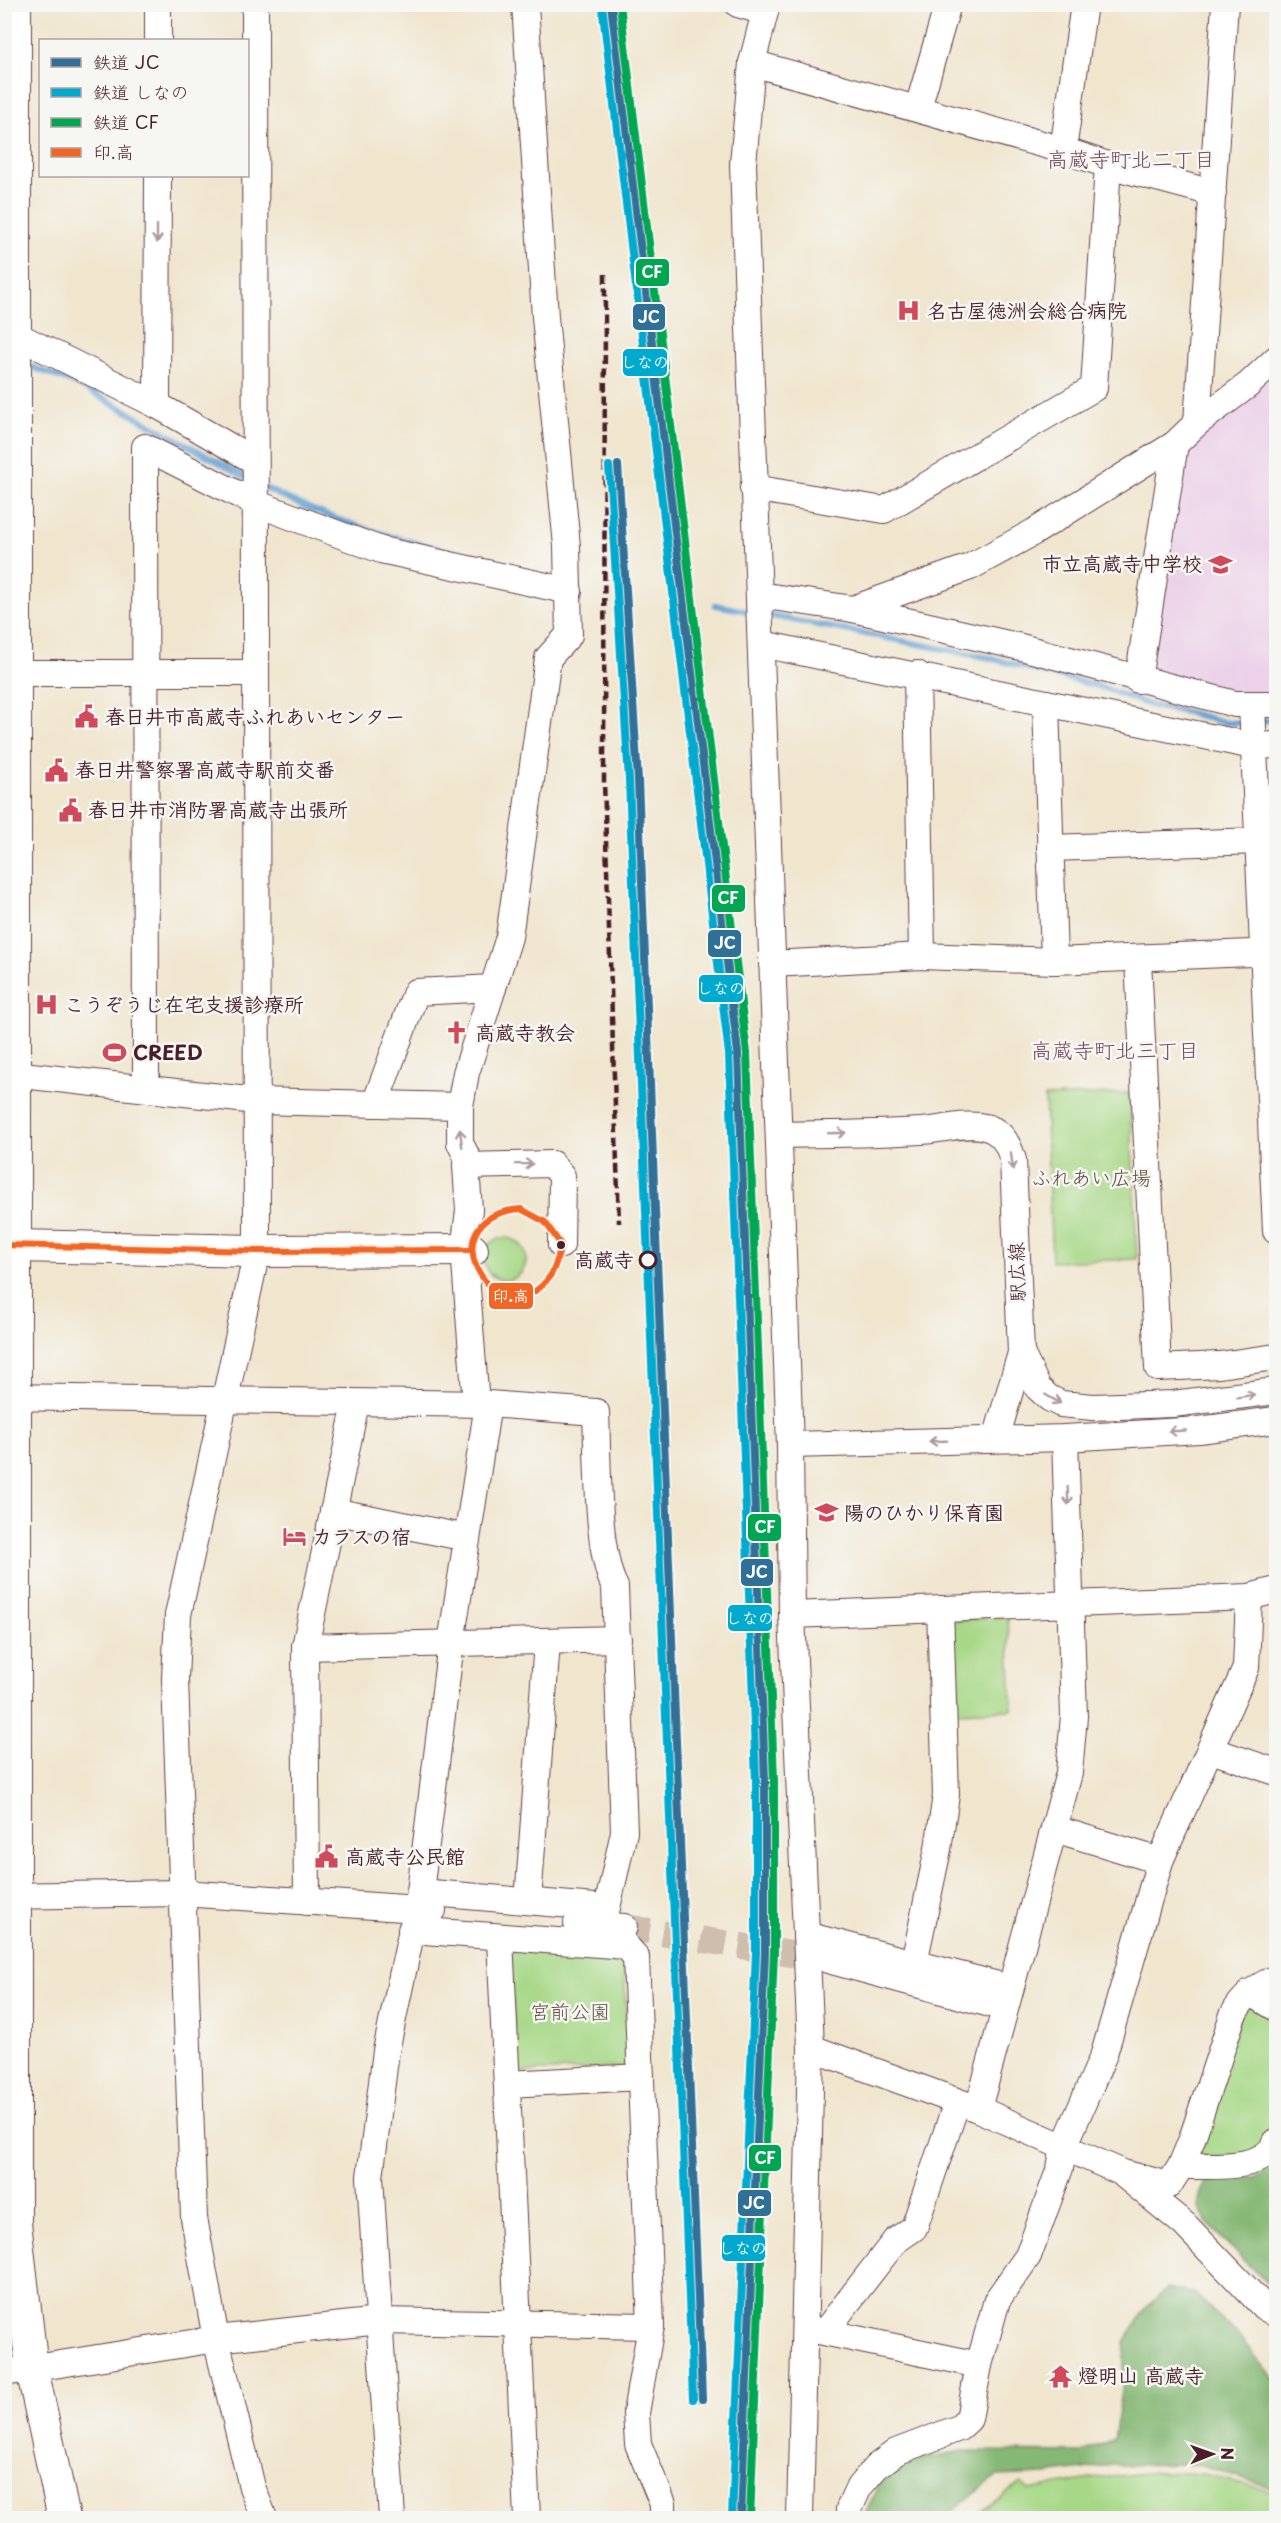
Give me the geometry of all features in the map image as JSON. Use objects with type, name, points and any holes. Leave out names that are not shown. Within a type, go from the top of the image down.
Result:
[{"type":"main road","points":[[15,4],[10,674],[9,1747],[9,1896],[15,2223],[18,2371],[64,2518]]},
{"type":"main road","points":[[10,1245],[257,1251],[468,1250]]},
{"type":"street","points":[[158,4],[158,39]]},
{"type":"street","points":[[255,4],[257,1251],[178,1614],[175,1679],[194,2218],[216,2339],[252,2487],[264,2518]]},
{"type":"street","points":[[392,2518],[370,2177],[386,2051],[416,1910],[467,1538],[482,1404],[468,1250],[467,1157],[460,1143],[460,1106],[466,1073],[509,937],[548,658],[569,635],[567,546],[545,317],[525,4]]},
{"type":"street","points":[[738,4],[766,8],[752,63],[743,164],[753,488],[760,616],[790,1445],[792,1615],[811,2048],[817,2330],[800,2518]]},
{"type":"street","points":[[918,108],[948,4]]},
{"type":"street","points":[[1063,150],[1084,4]]},
{"type":"street","points":[[1197,423],[1225,4]]},
{"type":"street","points":[[752,63],[1213,193]]},
{"type":"street","points":[[753,488],[884,510],[1094,388],[1108,165]]},
{"type":"street","points":[[157,405],[158,177]]},
{"type":"street","points":[[12,346],[157,405],[255,461]]},
{"type":"street","points":[[760,616],[853,609],[970,567],[1034,532],[1175,444],[1197,423],[1248,385],[1276,359]]},
{"type":"street","points":[[1138,680],[1175,444]]},
{"type":"street","points":[[146,1088],[145,447],[255,503],[381,550],[569,591]]},
{"type":"street","points":[[853,609],[1021,647],[1235,704],[1264,705],[1258,842],[1270,952],[1276,1231]]},
{"type":"street","points":[[760,616],[917,674],[1046,703],[1261,742]]},
{"type":"street","points":[[10,674],[256,673]]},
{"type":"street","points":[[917,674],[922,956]]},
{"type":"street","points":[[1046,703],[1054,961]]},
{"type":"street","points":[[1050,848],[1258,842]]},
{"type":"street","points":[[772,964],[922,956],[1054,961],[1270,952]]},
{"type":"street","points":[[1138,959],[1158,1368],[1219,1365],[1276,1357]]},
{"type":"street","points":[[375,1104],[417,992],[494,988]]},
{"type":"street","points":[[10,1074],[257,1101],[460,1106]]},
{"type":"street","name":"駅広線","points":[[779,1135],[919,1131],[972,1126],[985,1127],[1003,1137],[1010,1147],[1013,1160],[1021,1353],[1038,1388],[1049,1398],[1061,1404],[1077,1407],[1173,1404],[1276,1391]]},
{"type":"street","points":[[466,1166],[552,1164],[562,1176],[561,1245]]},
{"type":"street","points":[[996,1439],[1021,1353]]},
{"type":"street","points":[[10,1397],[482,1404],[596,1412],[600,1501],[607,1573],[615,1587],[624,1832],[607,1908],[528,1901],[416,1910]]},
{"type":"street","points":[[307,1902],[305,1647],[356,1403]]},
{"type":"street","points":[[790,1445],[1065,1438],[1199,1430],[1276,1420]]},
{"type":"street","points":[[817,2330],[830,2325],[895,2241],[915,2228],[967,2105],[1007,1998],[1055,1829],[1068,1773],[1074,1716],[1065,1438]]},
{"type":"street","points":[[333,1511],[467,1538]]},
{"type":"street","points":[[792,1615],[1249,1597],[1276,1590]]},
{"type":"street","points":[[850,2518],[849,2509],[859,2487],[876,2467],[896,2452],[959,2428],[969,2419],[979,2365],[997,2300],[1028,2256],[1060,2168],[1064,2147],[1104,2054],[1160,1861],[1246,1668],[1249,1597]]},
{"type":"street","points":[[914,1963],[938,1849],[946,1795],[940,1609]]},
{"type":"street","points":[[305,1647],[618,1639]]},
{"type":"street","points":[[528,1901],[547,1642]]},
{"type":"street","points":[[1210,1750],[1276,1772]]},
{"type":"street","points":[[1055,1829],[1160,1861]]},
{"type":"street","points":[[9,1896],[182,1893],[624,1927]]},
{"type":"street","points":[[416,1910],[500,1938],[626,1946],[636,1956],[651,2326],[636,2413],[638,2445],[663,2504],[663,2518]]},
{"type":"street","points":[[806,1935],[914,1963],[1007,1998]]},
{"type":"street","points":[[500,1938],[527,2518]]},
{"type":"street","points":[[828,1960],[1007,1998]]},
{"type":"street","points":[[811,2048],[967,2105],[1123,2174],[1169,2185],[1181,2166],[1233,2016],[1241,2000],[1250,1992],[1272,1980]]},
{"type":"street","points":[[1250,1992],[1276,2008]]},
{"type":"street","points":[[507,2084],[641,2077]]},
{"type":"street","points":[[1181,2166],[1254,2163],[1272,2152],[1276,2142]]},
{"type":"street","points":[[1123,2174],[1184,2224],[1264,2307],[1276,2314]]},
{"type":"street","points":[[18,2371],[216,2339],[379,2321],[651,2326]]},
{"type":"street","points":[[817,2330],[979,2365]]},
{"type":"shaded area","name":"市立高蔵寺中学校","points":[[1276,371],[1276,697],[1248,698],[1146,674],[1180,453]]},
{"type":"green space","name":"ふれあい広場","points":[[1130,1093],[1137,1259],[1052,1262],[1045,1097]]},
{"type":"green space","points":[[505,1238],[520,1244],[526,1259],[520,1274],[505,1280],[490,1274],[484,1259],[490,1244]]},
{"type":"green space","points":[[1008,1617],[1012,1710],[953,1712],[949,1627],[955,1620]]},
{"type":"green space","name":"宮前公園","points":[[516,1946],[619,1955],[624,1961],[628,2062],[623,2068],[523,2072],[516,2066],[510,1952]]},
{"type":"green space","points":[[1244,2005],[1276,2010],[1275,2091],[1268,2133],[1261,2148],[1252,2155],[1191,2156]]},
{"type":"green space","points":[[1276,2163],[1276,2291],[1221,2238],[1203,2215],[1199,2207],[1199,2200],[1207,2180],[1227,2176],[1256,2177]]},
{"type":"green space","points":[[1166,2289],[1194,2293],[1236,2333],[1276,2381],[1276,2489],[1198,2464],[1112,2465],[1045,2474],[996,2476],[944,2518],[864,2518],[878,2485],[913,2460],[963,2451],[1082,2452],[1114,2439],[1122,2392],[1125,2342],[1145,2309]]},
{"type":"green space","points":[[1156,2472],[1203,2474],[1276,2493],[1276,2518],[972,2518],[1021,2483],[1029,2490],[1091,2479]]},
{"type":"waterway","points":[[24,364],[79,385],[249,479]]},
{"type":"waterway","points":[[263,487],[314,510],[367,529],[475,557]]},
{"type":"waterway","points":[[715,605],[753,612]]},
{"type":"waterway","points":[[766,615],[990,658],[1104,688],[1152,706],[1227,723],[1246,722]]},
{"type":"waterway","points":[[1259,721],[1276,720]]},
{"type":"tunnel","points":[[624,1927],[828,1960]]},
{"type":"railway","points":[[605,274],[604,781],[619,1223]]},
{"type":"rail line","name":"JC","points":[[611,4],[738,1053],[765,1781],[765,1952],[741,2518]]},
{"type":"rail line","name":"CF","points":[[620,4],[747,1053],[774,1781],[774,1952],[750,2518]]},
{"type":"rail line","name":"しなの","points":[[602,5],[729,1054],[756,1781],[756,1952],[732,2518]]},
{"type":"rail line","name":"JC","points":[[618,465],[638,780],[702,2399]]},
{"type":"rail line","name":"しなの","points":[[609,466],[629,780],[693,2399]]},
{"type":"transit line","name":"印.高","points":[[521,1209],[545,1222],[561,1245],[550,1276],[530,1294],[510,1296],[492,1288],[479,1272],[473,1252],[476,1233],[491,1217],[521,1209]]},
{"type":"transit line","name":"印.高","points":[[4,1245],[257,1251],[472,1250]]},
{"type":"place","name":"名古屋徳洲会総合病院","points":[[909,311]]},
{"type":"place","name":"市立高蔵寺中学校","points":[[1220,564]]},
{"type":"place","name":"春日井市高蔵寺ふれあいセンター","points":[[87,717]]},
{"type":"place","name":"春日井警察署高蔵寺駅前交番","points":[[57,770]]},
{"type":"place","name":"春日井市消防署高蔵寺出張所","points":[[70,810]]},
{"type":"place","name":"こうぞうじ在宅支援診療所","points":[[46,1005]]},
{"type":"place","name":"高蔵寺教会","points":[[457,1033]]},
{"type":"place","name":"CREED","points":[[115,1053]]},
{"type":"place","name":"高蔵寺","points":[[648,1260]]},
{"type":"place","name":"陽のひかり保育園","points":[[826,1513]]},
{"type":"place","name":"カラスの宿","points":[[294,1537]]},
{"type":"place","name":"高蔵寺公民館","points":[[327,1857]]},
{"type":"place","name":"燈明山 高蔵寺","points":[[1060,2376]]},
{"type":"district","name":"高蔵寺町北二丁目","points":[[1131,160]]},
{"type":"district","name":"高蔵寺町北三丁目","points":[[1115,1051]]}]
